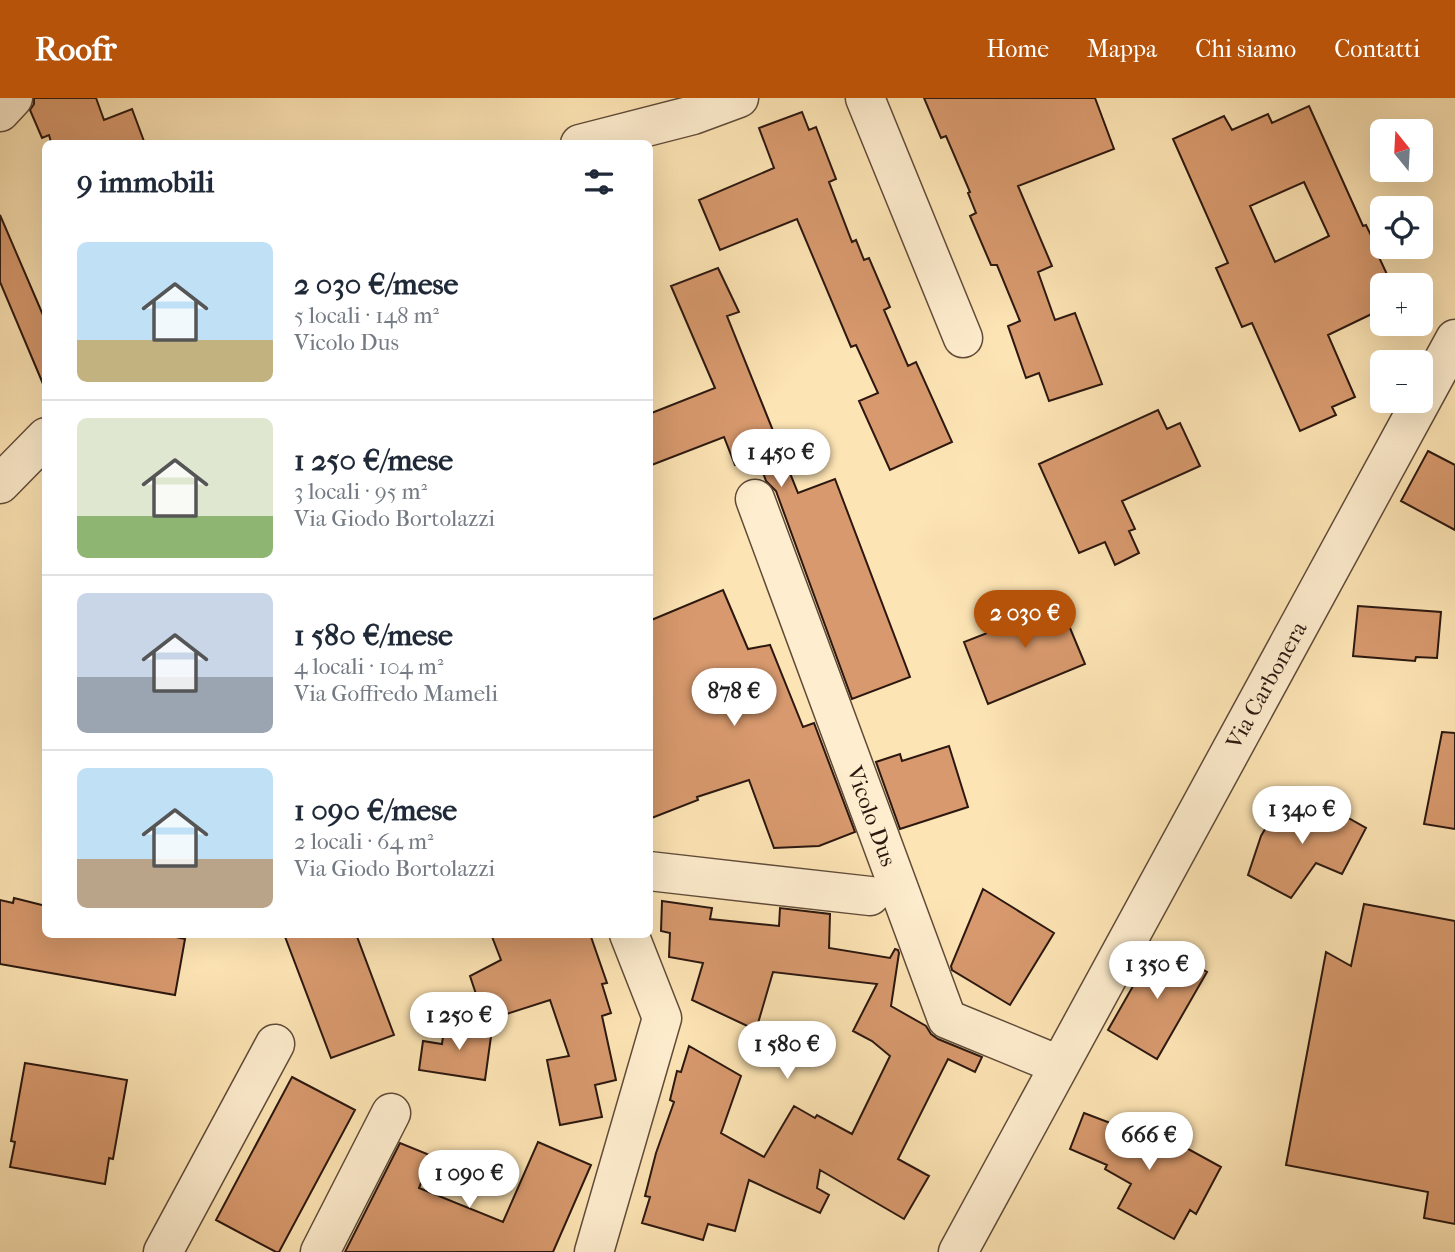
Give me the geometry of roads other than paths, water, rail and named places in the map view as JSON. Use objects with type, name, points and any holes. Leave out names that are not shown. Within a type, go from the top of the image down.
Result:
[{"type":"street","points":[[0,112],[13,98]]},
{"type":"street","points":[[596,140],[693,115],[739,98]]},
{"type":"street","points":[[865,98],[963,338]]},
{"type":"street","name":"Via Carbonera","points":[[957,1252],[1455,339]]},
{"type":"street","points":[[0,484],[42,441]]},
{"type":"street","name":"Vicolo Dus","points":[[755,499],[947,1019],[1059,1065]]},
{"type":"street","points":[[653,871],[870,896]]},
{"type":"street","points":[[594,1252],[662,1018],[631,938]]},
{"type":"street","points":[[163,1252],[275,1044]]},
{"type":"street","points":[[320,1252],[391,1112]]}]
